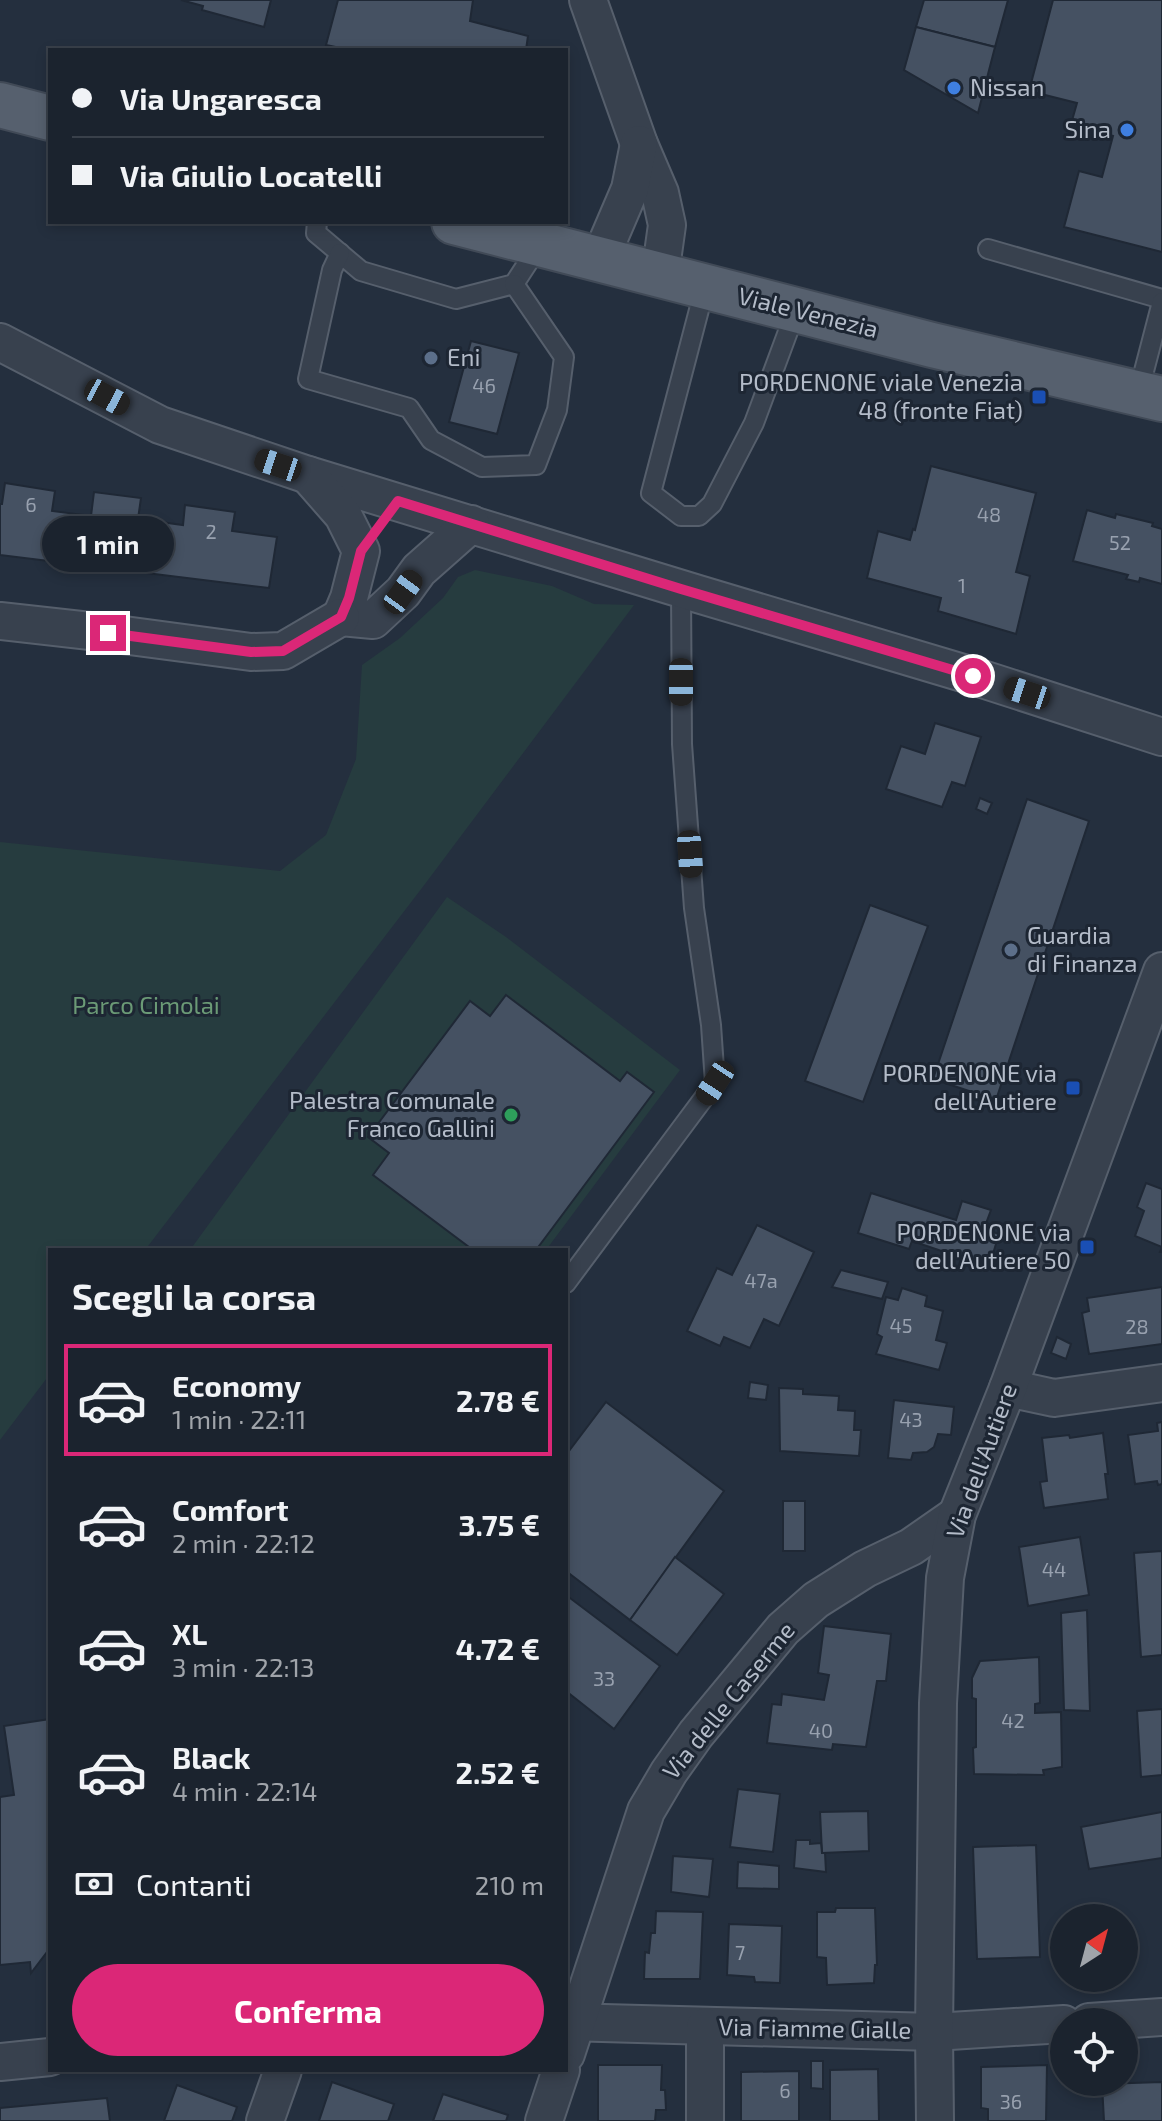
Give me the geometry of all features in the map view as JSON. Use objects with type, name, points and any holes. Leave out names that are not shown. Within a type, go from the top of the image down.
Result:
[{"type":"main road","points":[[0,105],[48,117]]},
{"type":"main road","name":"Viale Venezia","points":[[462,224],[932,345],[1150,396]]},
{"type":"street","points":[[588,0],[639,144],[660,193],[667,225],[660,275]]},
{"type":"street","points":[[600,259],[630,189],[639,144]]},
{"type":"street","points":[[0,342],[160,425],[308,475],[973,676],[1162,737]]},
{"type":"street","points":[[308,475],[343,515],[361,551]]},
{"type":"street","points":[[341,617],[361,551],[410,505]]},
{"type":"street","points":[[410,505],[419,570]]},
{"type":"street","points":[[0,621],[251,652],[283,651],[341,617],[373,620],[403,592],[419,570],[471,524]]},
{"type":"street","name":"Via dell'Autiere","points":[[935,2121],[938,1703],[945,1578],[957,1515],[1008,1388],[1162,971]]},
{"type":"street","points":[[1008,1388],[1054,1398],[1162,1383]]},
{"type":"street","name":"Via delle Caserme","points":[[569,2032],[646,1811],[696,1734],[783,1629],[816,1600],[865,1569],[911,1547],[957,1515]]},
{"type":"street","points":[[1138,2019],[1162,2017]]},
{"type":"street","name":"Via Fiamme Gialle","points":[[569,2032],[705,2027],[934,2032],[1050,2025]]},
{"type":"street","points":[[705,2027],[705,2121]]},
{"type":"street","points":[[0,2062],[48,2057]]},
{"type":"street","points":[[265,2121],[282,2072]]},
{"type":"street","points":[[544,2121],[560,2072]]},
{"type":"lane","points":[[317,224],[316,233],[361,271],[456,299],[514,284],[540,244]]},
{"type":"lane","points":[[988,249],[1162,300],[1150,396]]},
{"type":"lane","points":[[340,253],[332,270],[308,379],[409,408],[431,440],[482,467],[536,465],[557,410],[564,357],[514,284]]},
{"type":"lane","points":[[705,287],[651,493],[681,516],[699,516],[712,504],[754,423],[796,310]]},
{"type":"lane","points":[[568,1280],[715,1083],[711,1025],[694,908],[682,744],[681,589]]},
{"type":"green space","name":"Parco Cimolai","points":[[475,570],[552,586],[594,604],[634,605],[147,1248],[48,1248],[48,1377],[0,1440],[0,842],[280,871],[326,835],[356,759],[362,665],[400,638],[443,598],[458,577]]},
{"type":"green space","points":[[447,897],[506,937],[680,1070],[547,1248],[191,1248]]},
{"type":"building","points":[[181,0],[271,0],[264,27],[202,10],[203,6]]},
{"type":"building","points":[[338,0],[473,0],[470,21],[528,36],[526,48],[340,48],[326,45]]},
{"type":"building","points":[[924,0],[1008,0],[995,47],[916,27]]},
{"type":"building","name":"Sina","points":[[1053,0],[1162,0],[1162,252],[1064,227],[1079,171],[1102,177],[1113,136],[1071,124],[1077,103],[1029,91]]},
{"type":"building","points":[[916,27],[995,47],[978,113],[904,70]]},
{"type":"building","points":[[471,341],[519,353],[497,434],[449,422]]},
{"type":"building","points":[[931,466],[1036,493],[1016,572],[1030,576],[1016,634],[938,611],[941,598],[867,578],[878,531],[910,540]]},
{"type":"building","points":[[5,483],[55,491],[52,511],[91,516],[94,492],[141,498],[138,519],[183,525],[185,505],[235,512],[232,531],[277,537],[269,588],[0,555],[0,504]]},
{"type":"building","points":[[1087,510],[1115,518],[1116,514],[1153,523],[1152,526],[1162,529],[1162,584],[1140,578],[1139,582],[1126,579],[1128,575],[1073,561]]},
{"type":"building","points":[[935,723],[981,737],[965,786],[952,782],[942,807],[886,789],[901,746],[925,754]]},
{"type":"building","points":[[980,798],[992,803],[987,814],[976,809]]},
{"type":"building","name":"Guardia di Finanza","points":[[1027,799],[1089,821],[996,1100],[933,1079]]},
{"type":"building","points":[[870,905],[928,926],[863,1102],[805,1081]]},
{"type":"building","name":"Palestra Comunale Franco Gallini","points":[[506,995],[620,1081],[627,1072],[654,1092],[537,1248],[470,1248],[373,1175],[389,1153],[368,1137],[470,1001],[490,1016]]},
{"type":"building","points":[[1146,1183],[1162,1189],[1162,1247],[1135,1236],[1144,1211],[1137,1207]]},
{"type":"building","points":[[871,1193],[956,1220],[962,1201],[991,1210],[984,1229],[999,1234],[989,1267],[912,1241],[909,1249],[858,1233]]},
{"type":"building","points":[[757,1225],[814,1252],[779,1326],[764,1319],[750,1348],[724,1337],[720,1346],[687,1331],[717,1268],[732,1275]]},
{"type":"building","points":[[841,1270],[888,1282],[882,1299],[832,1287]]},
{"type":"building","points":[[1162,1287],[1162,1344],[1089,1354],[1082,1313],[1089,1311],[1087,1298]]},
{"type":"building","points":[[902,1288],[927,1296],[925,1306],[943,1311],[936,1340],[947,1343],[939,1370],[876,1354],[882,1337],[877,1334],[886,1297],[898,1300]]},
{"type":"building","points":[[1057,1337],[1071,1344],[1066,1359],[1051,1353]]},
{"type":"building","points":[[750,1382],[768,1385],[766,1400],[748,1398]]},
{"type":"building","points":[[779,1388],[803,1389],[803,1394],[839,1396],[838,1410],[855,1411],[854,1430],[861,1430],[859,1456],[780,1451]]},
{"type":"building","points":[[894,1400],[954,1407],[951,1435],[938,1434],[934,1447],[927,1452],[913,1453],[911,1460],[888,1458]]},
{"type":"building","points":[[606,1402],[724,1491],[630,1620],[568,1573],[568,1452]]},
{"type":"building","points":[[1162,1422],[1162,1484],[1158,1485],[1157,1481],[1135,1484],[1128,1435],[1158,1431],[1157,1423]]},
{"type":"building","points":[[1103,1433],[1108,1499],[1044,1508],[1040,1482],[1047,1481],[1042,1438]]},
{"type":"building","points":[[783,1501],[805,1501],[805,1551],[783,1551]]},
{"type":"building","points":[[1080,1537],[1089,1595],[1028,1606],[1019,1547]]},
{"type":"building","points":[[1162,1551],[1162,1655],[1141,1657],[1134,1553]]},
{"type":"building","points":[[675,1557],[724,1594],[677,1655],[630,1620]]},
{"type":"building","points":[[568,1597],[660,1666],[614,1729],[568,1693]]},
{"type":"building","points":[[1087,1610],[1090,1711],[1064,1710],[1061,1613]]},
{"type":"building","points":[[824,1626],[891,1634],[886,1681],[877,1681],[866,1747],[833,1744],[832,1750],[767,1743],[772,1704],[781,1705],[782,1694],[824,1700],[829,1675],[818,1673]]},
{"type":"building","points":[[1039,1657],[1040,1703],[1035,1704],[1035,1713],[1061,1712],[1062,1767],[1043,1770],[1044,1775],[974,1774],[976,1699],[972,1698],[972,1678],[980,1661]]},
{"type":"building","points":[[1162,1709],[1162,1775],[1141,1777],[1137,1711]]},
{"type":"building","points":[[48,1719],[48,1951],[31,1973],[30,1962],[0,1965],[0,1797],[14,1795],[4,1726]]},
{"type":"building","points":[[738,1789],[780,1794],[773,1852],[730,1847]]},
{"type":"building","points":[[868,1811],[869,1851],[822,1853],[820,1812]]},
{"type":"building","points":[[1162,1812],[1162,1858],[1089,1869],[1081,1827]]},
{"type":"building","points":[[796,1840],[821,1843],[826,1872],[794,1868]]},
{"type":"building","points":[[1036,1845],[1040,1957],[977,1959],[973,1847]]},
{"type":"building","points":[[673,1856],[713,1859],[709,1897],[671,1892]]},
{"type":"building","points":[[738,1862],[779,1866],[779,1889],[737,1888]]},
{"type":"building","points":[[836,1908],[875,1908],[877,1965],[874,1983],[827,1985],[826,1958],[817,1957],[817,1912],[835,1912]]},
{"type":"building","points":[[656,1911],[703,1912],[700,1979],[644,1979],[645,1952],[649,1953],[651,1933],[655,1933]]},
{"type":"building","points":[[729,1924],[782,1926],[780,1983],[755,1982],[754,1977],[727,1975]]},
{"type":"building","points":[[811,2061],[823,2061],[823,2089],[811,2088]]},
{"type":"building","points":[[598,2065],[662,2065],[661,2090],[665,2090],[666,2110],[656,2110],[655,2121],[598,2121]]},
{"type":"building","points":[[1047,2065],[1046,2121],[988,2121],[988,2109],[981,2108],[981,2067]]},
{"type":"building","points":[[878,2069],[879,2121],[830,2121],[830,2070]]},
{"type":"building","points":[[799,2071],[799,2121],[741,2121],[741,2072]]},
{"type":"building","points":[[332,2082],[394,2104],[388,2121],[319,2121]]},
{"type":"building","points":[[1162,2082],[1162,2121],[1104,2121],[1103,2096],[1138,2096],[1138,2083]]},
{"type":"building","points":[[177,2085],[237,2107],[232,2121],[164,2121]]},
{"type":"building","points":[[443,2094],[508,2115],[506,2121],[433,2121]]},
{"type":"building","points":[[107,2098],[110,2121],[0,2121],[0,2108]]},
{"type":"place","name":"Nissan","points":[[954,88]]},
{"type":"place","name":"Sina","points":[[1127,130]]},
{"type":"place","name":"Eni","points":[[431,358]]},
{"type":"place","name":"PORDENONE viale Venezia 48 (fronte Fiat)","points":[[1039,397]]},
{"type":"place","name":"Guardia di Finanza","points":[[1011,950]]},
{"type":"place","name":"PORDENONE via dell'Autiere","points":[[1073,1088]]},
{"type":"place","name":"Palestra Comunale Franco Gallini","points":[[511,1115]]},
{"type":"place","name":"PORDENONE via dell'Autiere 50","points":[[1087,1247]]},
{"type":"route","points":[[108,633],[251,652],[283,651],[341,617],[361,551],[398,501],[973,676]]}]
